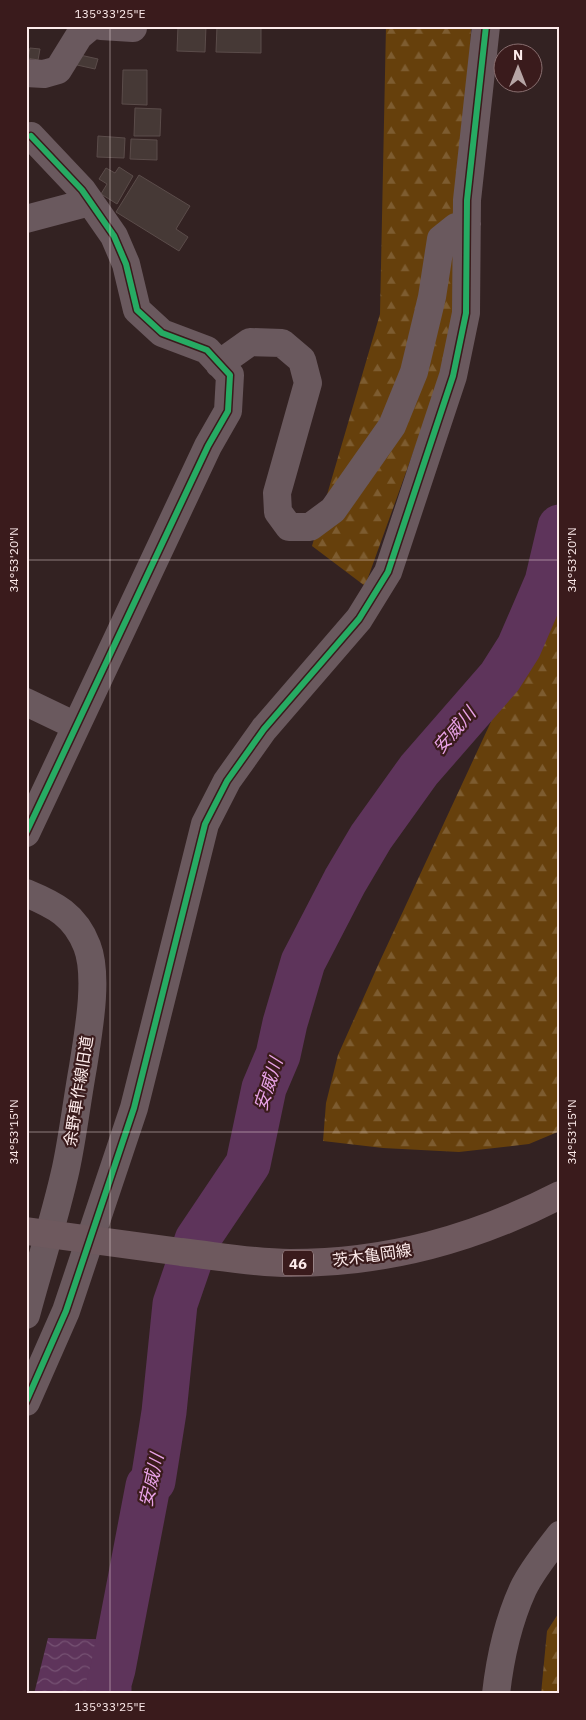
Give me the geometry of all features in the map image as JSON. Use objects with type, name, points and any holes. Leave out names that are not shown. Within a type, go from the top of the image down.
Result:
[{"type":"main road","name":"茨木亀岡線","points":[[26,1231],[253,1261],[325,1262],[396,1254],[431,1246],[499,1224],[560,1195]]},
{"type":"street","points":[[26,73],[44,74],[58,70],[79,36],[91,26]]},
{"type":"street","points":[[101,26],[133,28]]},
{"type":"street","points":[[26,1402],[66,1311],[134,1108],[205,824],[227,781],[264,729],[359,620],[388,572],[453,376],[466,313],[467,200],[486,26]]},
{"type":"street","points":[[26,833],[208,446],[228,411],[230,375],[207,350],[162,333],[136,310],[126,264],[114,236],[82,190],[31,136]]},
{"type":"street","points":[[26,219],[90,202]]},
{"type":"street","points":[[219,364],[250,342],[282,343],[302,360],[308,383],[277,493],[278,512],[289,527],[310,527],[333,510],[392,426],[414,372],[432,297],[441,239],[456,227],[467,224]]},
{"type":"street","points":[[26,702],[76,726]]},
{"type":"street","name":"余野車作線旧道","points":[[26,1315],[66,1168],[86,1045],[92,971],[87,946],[75,924],[64,912],[38,898]]},
{"type":"street","points":[[496,1694],[503,1649],[517,1603],[532,1574],[560,1535]]},
{"type":"green space","points":[[386,26],[471,26],[462,317],[365,586],[312,546],[380,314]]},
{"type":"green space","points":[[560,573],[560,1131],[529,1144],[459,1152],[383,1148],[323,1141],[326,1103],[338,1055]]},
{"type":"green space","points":[[560,1611],[560,1694],[541,1694],[547,1631]]},
{"type":"water","points":[[48,1638],[133,1640],[126,1694],[34,1694]]},
{"type":"building","points":[[178,26],[206,26],[205,52],[177,51]]},
{"type":"building","points":[[217,26],[261,26],[261,53],[216,52]]},
{"type":"building","points":[[30,48],[40,49],[38,60],[28,58]]},
{"type":"building","points":[[80,55],[98,59],[95,69],[77,65]]},
{"type":"building","points":[[123,70],[147,70],[147,105],[122,104]]},
{"type":"building","points":[[135,108],[161,109],[160,136],[134,136]]},
{"type":"building","points":[[98,136],[125,138],[124,158],[97,157]]},
{"type":"building","points":[[131,139],[157,140],[157,160],[130,159]]},
{"type":"building","points":[[119,167],[133,176],[117,204],[101,194],[107,184],[99,179],[106,168],[115,173]]},
{"type":"building","points":[[139,175],[190,206],[176,229],[188,237],[179,251],[116,212]]},
{"type":"waterway","name":"安威川","points":[[109,1694],[109,1683],[148,1486],[153,1481],[164,1412],[175,1304],[197,1240],[248,1164],[264,1088],[278,1055],[285,1023],[303,962],[345,881],[371,837],[419,770],[500,677],[519,647],[547,582],[560,527]]},
{"type":"cycle path","points":[[26,1402],[66,1311],[134,1108],[205,824],[227,781],[264,729],[359,619],[388,572],[453,376],[466,313],[467,200],[486,26]]},
{"type":"cycle path","points":[[26,833],[208,446],[228,411],[230,375],[207,350],[162,333],[137,310],[126,264],[114,236],[82,190],[31,136]]}]
